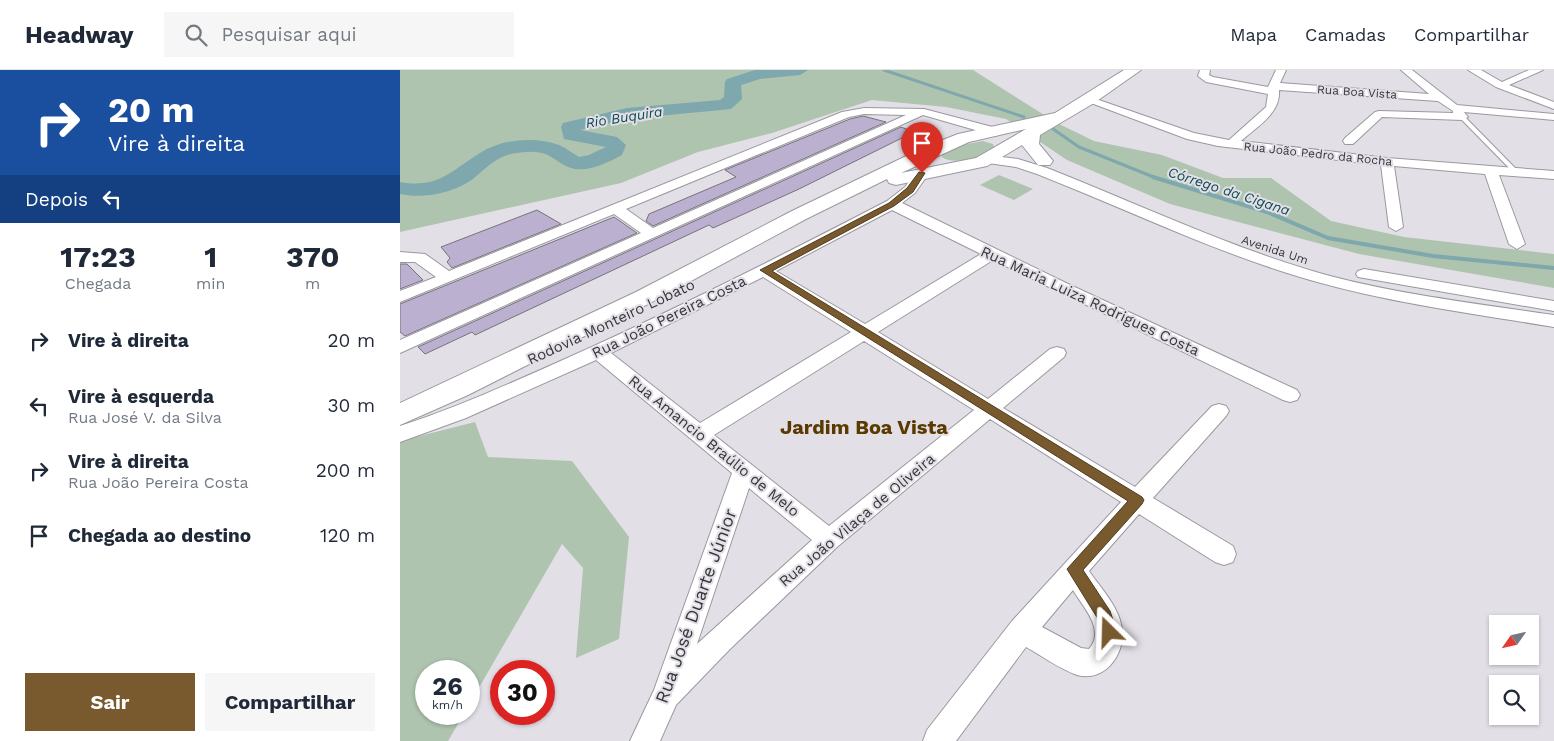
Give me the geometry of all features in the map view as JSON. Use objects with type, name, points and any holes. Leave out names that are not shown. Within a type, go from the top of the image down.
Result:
[{"type":"main road","name":"Rodovia Monteiro Lobato","points":[[852,190],[922,173],[959,167],[986,159],[1089,100],[1134,70]]},
{"type":"main road","name":"Rodovia Monteiro Lobato","points":[[400,415],[459,388],[518,366],[652,306],[714,272],[779,226],[935,149],[961,139],[1058,117]]},
{"type":"main road","points":[[1033,131],[1028,141],[1044,161]]},
{"type":"main road","points":[[988,133],[1011,144]]},
{"type":"main road","points":[[935,149],[937,158],[959,167]]},
{"type":"main road","points":[[922,173],[935,149]]},
{"type":"street","name":"Rua Boa Vista","points":[[1205,70],[1203,76],[1210,80],[1272,89],[1441,98]]},
{"type":"street","points":[[1231,144],[1270,108],[1274,100],[1272,89],[1282,70]]},
{"type":"street","points":[[1406,70],[1458,113]]},
{"type":"street","points":[[1473,70],[1489,80],[1544,99]]},
{"type":"street","points":[[1484,70],[1544,99]]},
{"type":"street","points":[[1507,82],[1538,70]]},
{"type":"street","name":"Rua João Pedro da Rocha","points":[[1089,100],[1191,136],[1231,144],[1387,162],[1554,175]]},
{"type":"street","points":[[400,297],[839,116],[864,111],[918,113],[988,133]]},
{"type":"street","points":[[400,347],[918,113],[958,131],[961,139]]},
{"type":"street","points":[[1349,141],[1379,114],[1458,113],[1554,117]]},
{"type":"street","name":"Avenida Um","points":[[1011,144],[1044,161],[1182,216],[1304,260],[1348,272],[1554,306]]},
{"type":"street","points":[[986,159],[1018,163],[1042,170],[1248,255],[1294,271],[1390,293],[1554,321]]},
{"type":"street","points":[[1387,162],[1396,227]]},
{"type":"street","points":[[1491,171],[1517,244]]},
{"type":"street","name":"Rua João Pereira Costa","points":[[400,434],[478,405],[598,352],[765,270],[892,204],[910,190],[922,173]]},
{"type":"street","name":"Rua Maria Luiza Rodrigues Costa","points":[[892,204],[992,254],[1290,395]]},
{"type":"street","points":[[616,209],[652,234]]},
{"type":"street","points":[[699,434],[992,254]]},
{"type":"street","points":[[400,257],[419,256],[448,278]]},
{"type":"street","points":[[765,270],[1224,554]]},
{"type":"street","name":"Rua Amancio Braúlio de Melo","points":[[598,352],[829,540]]},
{"type":"street","name":"Rua João Vilaça de Oliveira","points":[[666,695],[719,641],[829,540],[1057,353]]},
{"type":"street","points":[[938,741],[968,697],[1021,630],[1074,569],[1219,412]]},
{"type":"street","name":"Rua José Duarte Júnior","points":[[645,741],[666,695],[744,470]]},
{"type":"street","points":[[1021,630],[1078,661],[1094,663],[1102,657],[1107,648],[1108,624],[1074,569]]},
{"type":"lane","points":[[1458,113],[1517,173]]},
{"type":"green space","points":[[400,70],[973,70],[1057,123],[1094,141],[1162,155],[1223,178],[1271,178],[1331,221],[1404,237],[1554,254],[1554,288],[1359,254],[1170,204],[1067,160],[1006,119],[946,107],[872,100],[772,133],[698,152],[621,183],[400,232]]},
{"type":"green space","points":[[983,141],[993,144],[994,147],[984,154],[969,159],[954,161],[942,157],[943,153],[962,145]]},
{"type":"green space","points":[[999,175],[1033,189],[1014,200],[980,185]]},
{"type":"green space","points":[[475,422],[488,457],[572,461],[629,537],[619,639],[576,658],[583,568],[562,544],[495,660],[490,660],[490,669],[480,686],[480,660],[415,660],[415,725],[457,725],[448,741],[400,741],[400,441]]},
{"type":"building","points":[[863,116],[886,122],[653,226],[646,221],[649,214],[736,177],[725,170],[850,119]]},
{"type":"building","points":[[901,127],[914,132],[799,189],[713,228],[709,225],[475,335],[472,332],[425,354],[418,347]]},
{"type":"building","points":[[537,210],[561,224],[452,268],[447,262],[450,258],[441,247]]},
{"type":"building","points":[[614,217],[637,233],[405,336],[400,332],[400,304]]},
{"type":"building","points":[[400,264],[407,264],[423,280],[400,289]]},
{"type":"waterway","name":"Rio Buquira","points":[[400,188],[419,190],[446,184],[459,179],[496,152],[516,147],[549,148],[575,163],[601,158],[615,151],[616,145],[610,141],[571,135],[570,127],[627,113],[725,105],[733,99],[733,82],[758,74],[800,70]]},
{"type":"waterway","name":"Córrego da Cigana","points":[[884,70],[1024,117]]},
{"type":"waterway","name":"Córrego da Cigana","points":[[1053,129],[1079,147],[1155,178]]},
{"type":"waterway","name":"Córrego da Cigana","points":[[1155,178],[1267,212],[1328,238],[1433,256],[1554,268]]},
{"type":"district","name":"Jardim Boa Vista","points":[[864,427]]},
{"type":"route","points":[[922,173],[910,190],[892,204],[765,270],[1138,500],[1074,569],[1104,616],[1109,632]]}]
